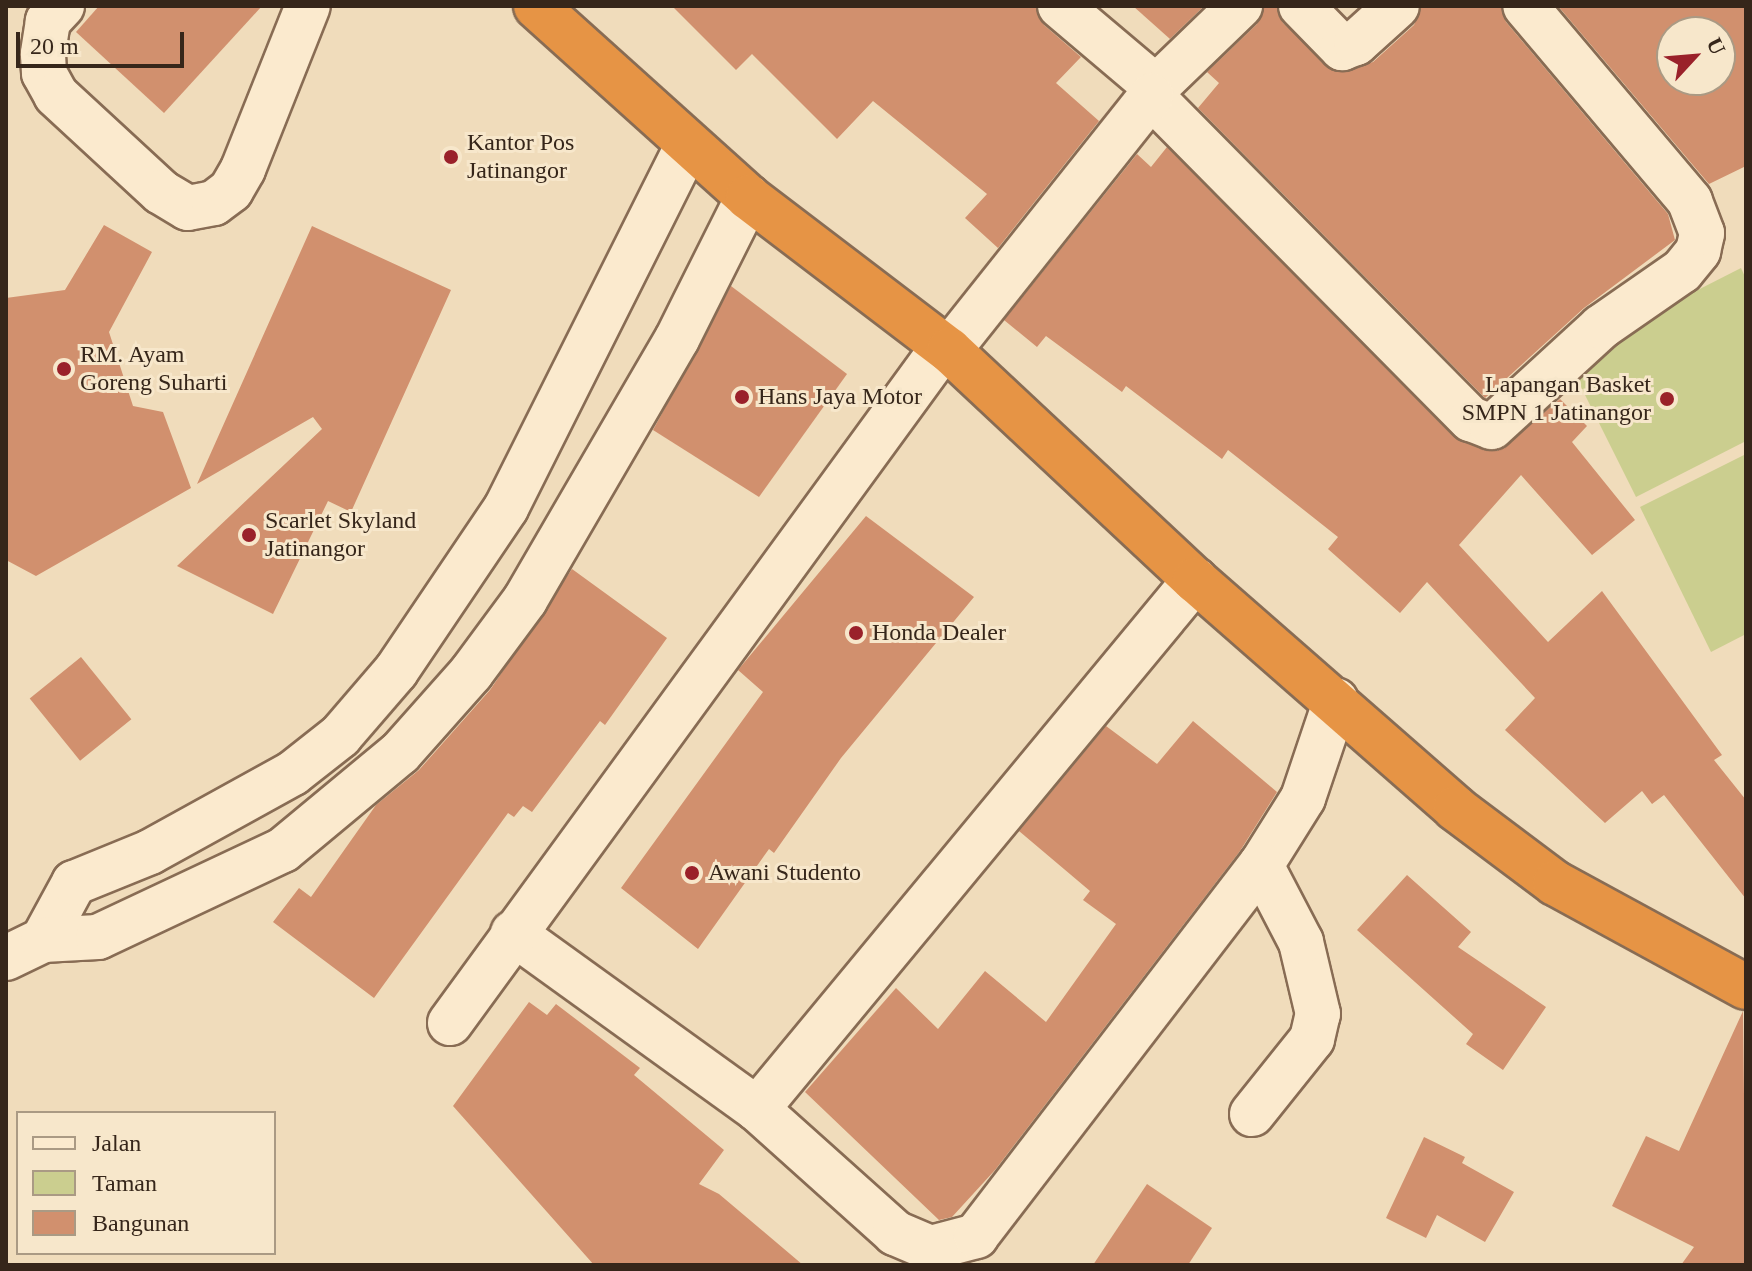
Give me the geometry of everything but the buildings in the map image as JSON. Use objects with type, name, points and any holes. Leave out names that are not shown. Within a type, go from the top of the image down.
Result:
[{"type":"highway","points":[[536,6],[748,197],[946,348],[1195,580],[1336,700],[1455,808],[1555,883],[1746,987]]},
{"type":"street","points":[[62,6],[48,21],[43,54],[44,73],[56,95],[161,192],[188,208],[214,203],[231,190],[243,169],[308,6]]},
{"type":"street","points":[[1060,6],[1154,91],[1471,419],[1492,427],[1601,327],[1682,271],[1698,251],[1702,233],[1690,201],[1525,6]]},
{"type":"street","points":[[450,1023],[513,933],[946,348],[1154,91],[1240,6]]},
{"type":"street","points":[[1301,6],[1342,48],[1356,43],[1397,6]]},
{"type":"street","points":[[25,949],[74,883],[150,852],[293,773],[340,736],[396,671],[506,508],[688,145]]},
{"type":"street","points":[[25,949],[98,937],[283,850],[400,753],[471,673],[525,600],[677,339],[748,197]]},
{"type":"street","points":[[757,1109],[1195,580]]},
{"type":"street","points":[[513,933],[757,1109],[895,1233],[931,1248],[976,1236],[1261,865],[1303,798],[1336,700]]},
{"type":"street","points":[[1252,1114],[1312,1039],[1318,1014],[1301,942],[1261,865]]},
{"type":"green space","name":"Lapangan Basket SMPN 1 Jatinangor","points":[[1741,268],[1746,279],[1746,441],[1636,497],[1566,357]]},
{"type":"green space","points":[[1746,454],[1746,634],[1711,652],[1640,507]]},
{"type":"place","name":"Kantor Pos Jatinangor","points":[[451,157]]},
{"type":"place","name":"RM. Ayam Goreng Suharti","points":[[64,369]]},
{"type":"place","name":"Hans Jaya Motor","points":[[742,397]]},
{"type":"place","name":"Lapangan Basket SMPN 1 Jatinangor","points":[[1667,399]]},
{"type":"place","name":"Scarlet Skyland Jatinangor","points":[[249,535]]},
{"type":"place","name":"Honda Dealer","points":[[856,633]]},
{"type":"place","name":"Awani Studento","points":[[692,873]]}]
